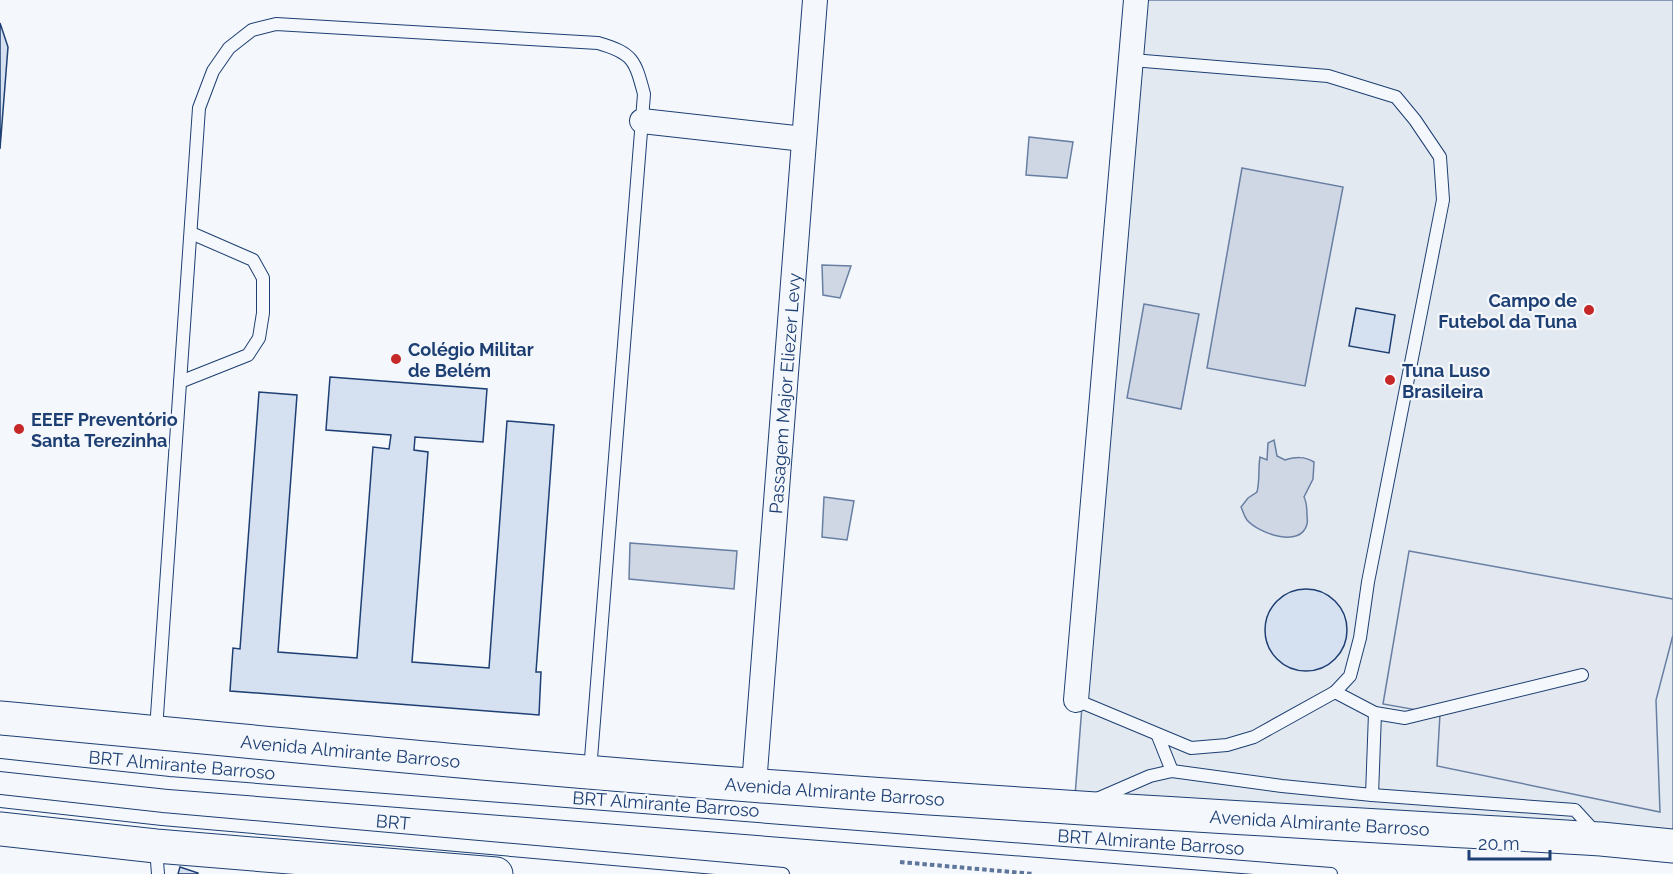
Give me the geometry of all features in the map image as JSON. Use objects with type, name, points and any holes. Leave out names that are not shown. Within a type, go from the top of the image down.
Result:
[{"type":"highway","name":"Avenida Almirante Barroso","points":[[0,718],[754,785],[1077,808],[1601,839],[1673,846]]},
{"type":"highway","points":[[0,829],[157,860],[496,874]]},
{"type":"street","name":"Passagem Major Eliezer Levy","points":[[754,785],[815,0]]},
{"type":"street","points":[[1076,700],[1136,0]]},
{"type":"street","points":[[642,121],[804,139]]},
{"type":"lane","points":[[156,732],[199,108],[213,71],[230,48],[252,30],[276,24],[598,43],[617,49],[631,59],[639,74],[644,94],[590,772]]},
{"type":"lane","points":[[1076,700],[1191,748],[1227,745],[1254,737],[1335,692],[1350,676],[1360,638],[1368,582],[1443,200],[1440,157],[1415,120],[1396,98],[1328,76],[1132,60]]},
{"type":"lane","points":[[180,382],[248,355],[259,338],[263,313],[263,278],[253,260],[191,233]]},
{"type":"lane","points":[[1335,692],[1375,713],[1405,718],[1582,675]]},
{"type":"lane","points":[[1372,795],[1375,713]]},
{"type":"lane","points":[[1158,736],[1172,771]]},
{"type":"lane","name":"BRT Almirante Barroso","points":[[0,765],[192,785],[1330,874]]},
{"type":"lane","points":[[1077,808],[1150,776],[1172,771],[1372,795],[1575,810],[1601,839]]},
{"type":"lane","name":"BRT","points":[[0,801],[162,819],[783,874]]},
{"type":"shaded area","name":"Tuna Luso Brasileira","points":[[1137,0],[1673,0],[1673,846],[1075,796]]},
{"type":"shaded area","points":[[1029,137],[1073,142],[1067,178],[1026,175]]},
{"type":"shaded area","points":[[1242,168],[1343,187],[1305,386],[1207,368]]},
{"type":"shaded area","points":[[822,265],[851,266],[840,298],[823,295]]},
{"type":"shaded area","points":[[1144,304],[1199,314],[1181,409],[1127,398]]},
{"type":"shaded area","points":[[1274,440],[1277,456],[1285,460],[1300,458],[1314,462],[1313,479],[1304,497],[1307,506],[1307,523],[1303,532],[1297,536],[1279,536],[1260,530],[1247,520],[1241,507],[1257,492],[1260,457],[1267,460],[1268,443]]},
{"type":"shaded area","points":[[824,497],[854,501],[847,540],[822,537]]},
{"type":"shaded area","points":[[630,543],[737,551],[734,589],[629,579]]},
{"type":"shaded area","points":[[1409,551],[1673,599],[1673,635],[1656,700],[1660,812],[1437,766],[1440,714],[1383,704]]},
{"type":"building","points":[[0,23],[8,47],[0,149]]},
{"type":"building","points":[[1356,308],[1395,315],[1389,353],[1349,346]]},
{"type":"building","points":[[330,377],[487,389],[483,442],[415,437],[414,450],[428,452],[412,662],[489,668],[507,421],[554,425],[536,672],[541,672],[539,715],[230,691],[233,648],[240,649],[259,392],[297,395],[278,652],[357,658],[373,447],[389,449],[391,435],[326,430]]},
{"type":"building","points":[[1306,589],[1322,592],[1335,601],[1344,614],[1347,630],[1344,646],[1335,659],[1322,668],[1306,671],[1290,668],[1277,659],[1268,646],[1265,630],[1268,614],[1277,601],[1290,592]]},
{"type":"building","points":[[180,867],[198,873],[198,874],[178,874]]},
{"type":"place","name":"Campo de Futebol da Tuna","points":[[1589,310]]},
{"type":"place","name":"Colégio Militar de Belém","points":[[396,359]]},
{"type":"place","name":"Tuna Luso Brasileira","points":[[1390,380]]},
{"type":"place","name":"EEEF Preventório Santa Terezinha","points":[[19,429]]}]
